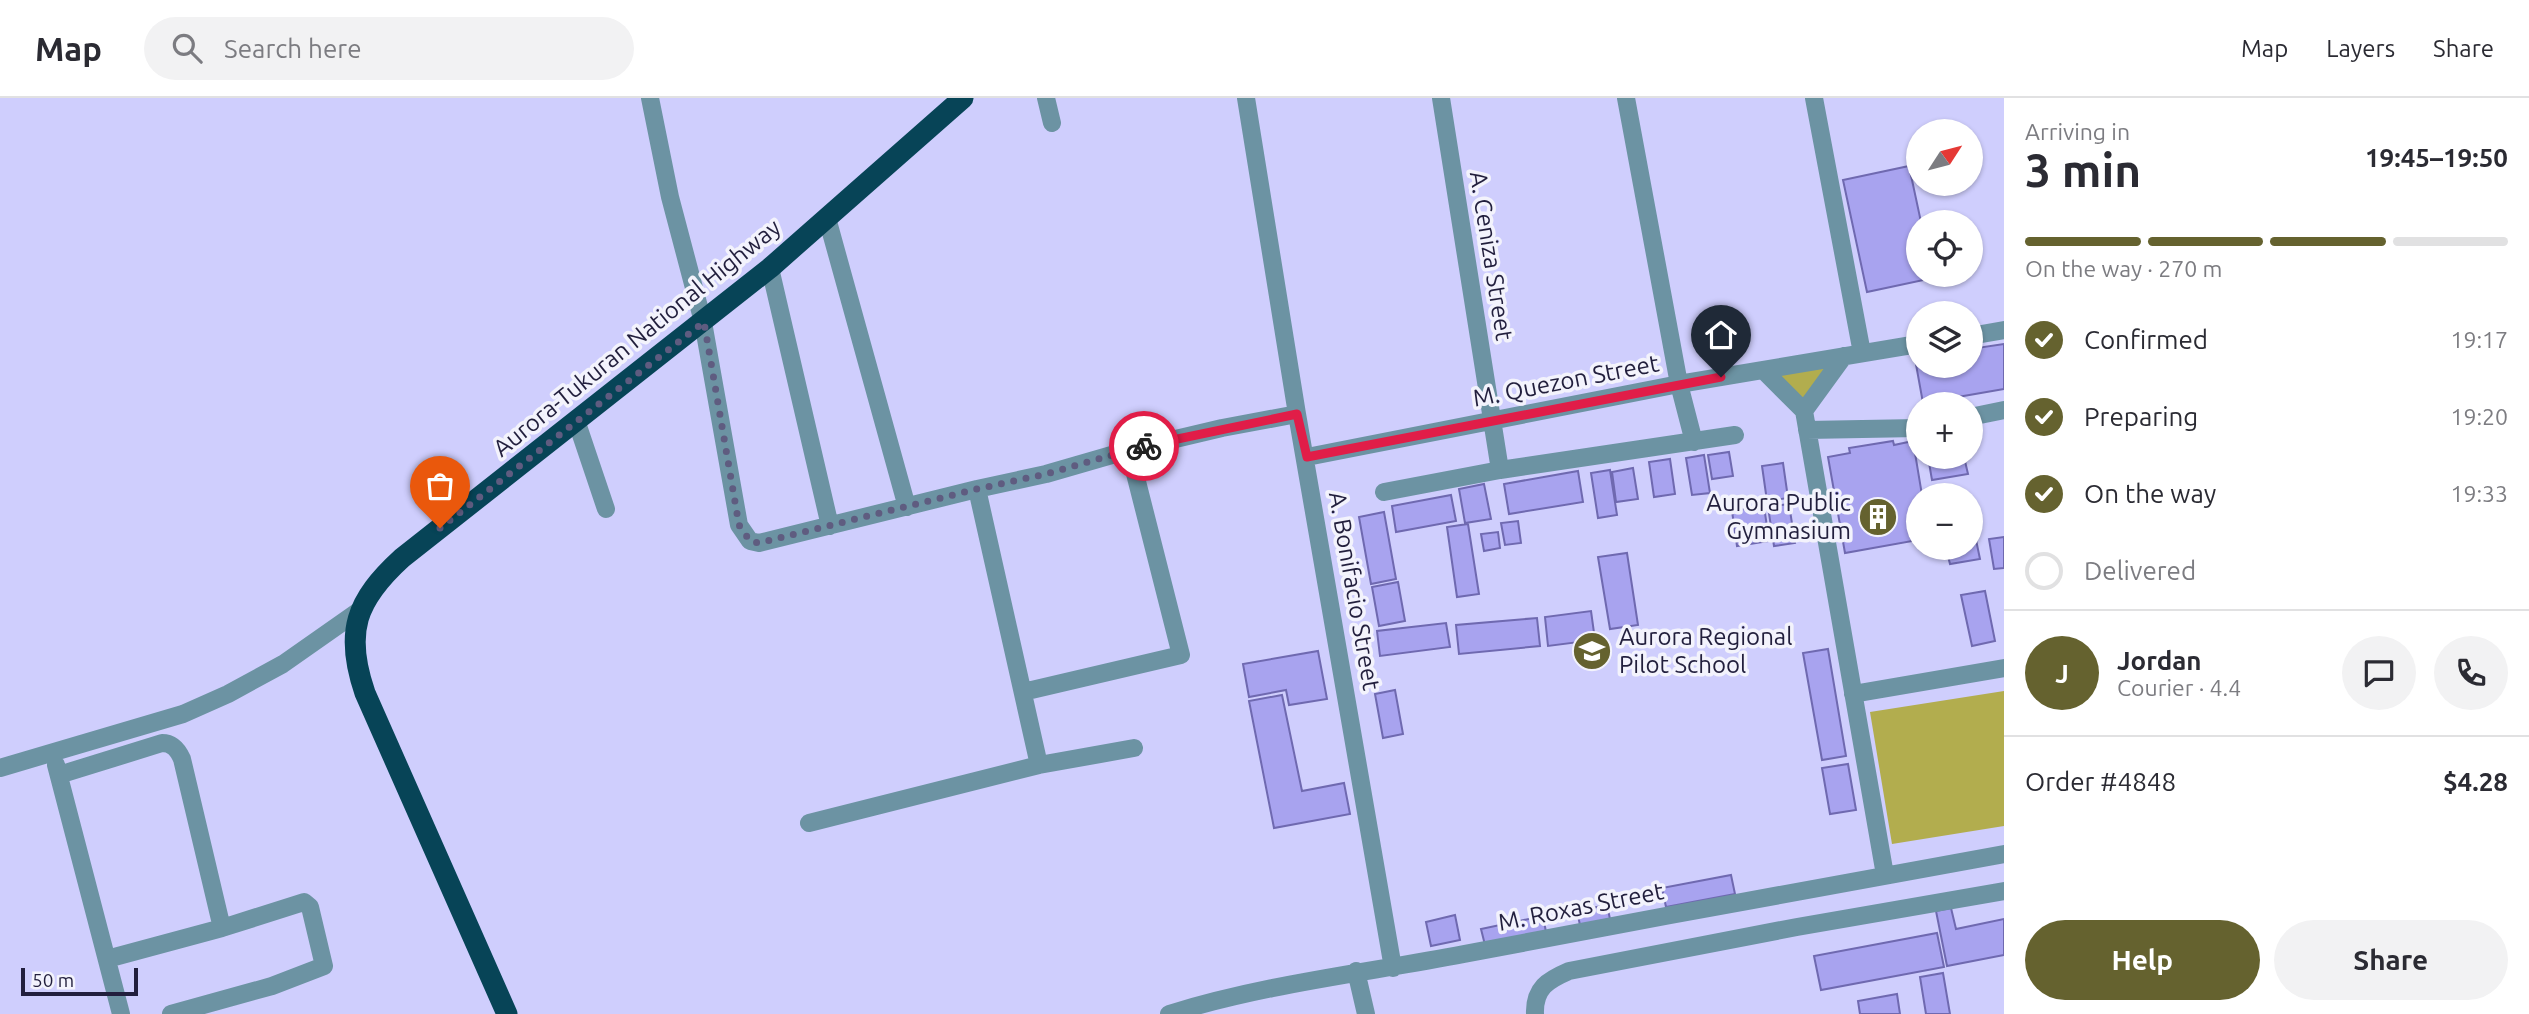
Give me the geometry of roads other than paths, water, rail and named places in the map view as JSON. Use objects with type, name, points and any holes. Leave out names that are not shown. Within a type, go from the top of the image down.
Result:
[{"type":"highway","name":"Aurora-Tukuran National Highway","points":[[507,1014],[365,693],[355,651],[360,610],[381,578],[402,558],[770,268],[963,98]]},
{"type":"street","points":[[650,98],[670,197],[704,322],[739,525],[750,541],[759,543],[1046,474],[1129,450],[1297,414]]},
{"type":"street","points":[[1046,98],[1052,123]]},
{"type":"street","name":"A. Bonifacio Street","points":[[1246,98],[1297,414],[1307,457],[1393,968]]},
{"type":"street","name":"A. Ceniza Street","points":[[1441,98],[1500,470]]},
{"type":"street","points":[[1626,98],[1679,384],[1693,442]]},
{"type":"street","points":[[1814,98],[1862,353]]},
{"type":"street","points":[[827,218],[907,506]]},
{"type":"street","points":[[770,268],[830,526]]},
{"type":"street","points":[[1983,333],[2004,330]]},
{"type":"street","name":"M. Quezon Street","points":[[1307,457],[1679,384],[1906,346]]},
{"type":"street","points":[[1804,411],[1844,356]]},
{"type":"street","points":[[1763,370],[1804,411],[1885,875]]},
{"type":"street","points":[[1983,414],[2004,410]]},
{"type":"street","points":[[576,420],[606,509]]},
{"type":"street","points":[[1807,430],[1906,428]]},
{"type":"street","points":[[1384,492],[1500,470],[1735,435]]},
{"type":"street","points":[[1023,692],[1181,656],[1129,450]]},
{"type":"street","points":[[977,489],[1039,765]]},
{"type":"street","points":[[0,768],[183,714],[228,694],[283,664],[360,610]]},
{"type":"street","points":[[1853,694],[2004,668]]},
{"type":"street","points":[[59,775],[162,743],[176,749],[182,760],[222,928]]},
{"type":"street","points":[[809,823],[1039,765],[1134,748]]},
{"type":"street","points":[[53,751],[121,1014]]},
{"type":"street","name":"M. Roxas Street","points":[[1181,1012],[1301,981],[1356,971],[1393,968],[2004,854]]},
{"type":"street","points":[[1535,1014],[1540,990],[1548,980],[1569,971],[2004,891]]},
{"type":"street","points":[[107,959],[305,902],[310,907],[325,965],[272,986],[171,1014]]},
{"type":"street","points":[[1356,971],[1366,1014]]},
{"type":"place","name":"Aurora Public Gymnasium","points":[[1878,517]]},
{"type":"place","name":"Aurora Regional Pilot School","points":[[1592,651]]}]
